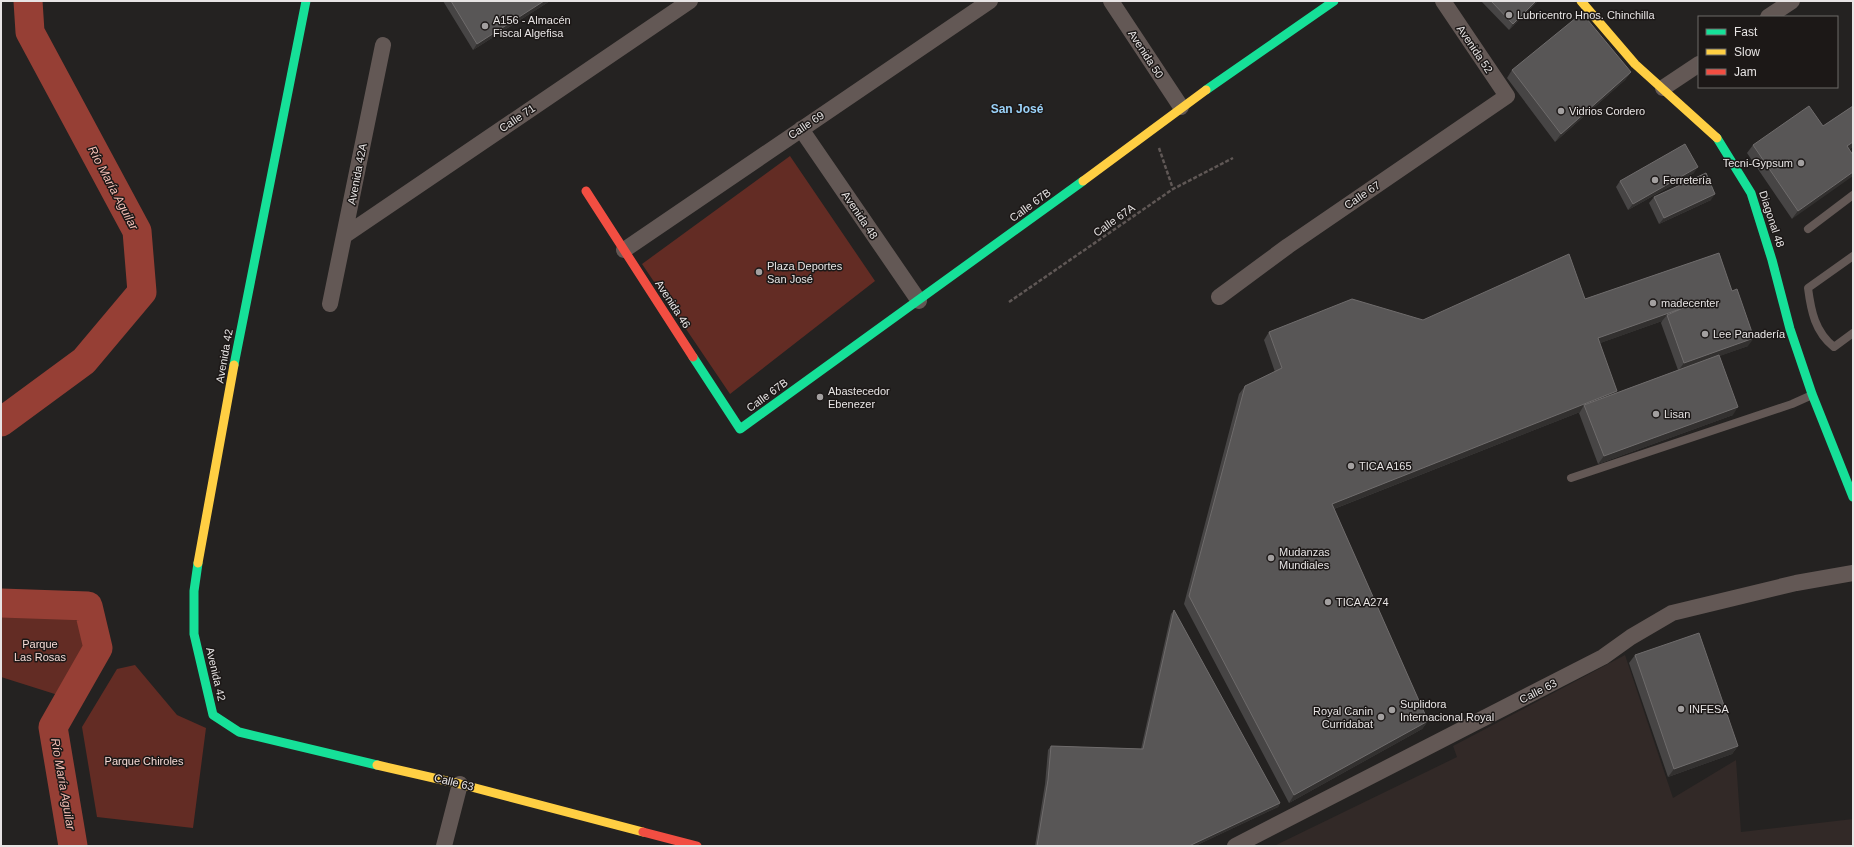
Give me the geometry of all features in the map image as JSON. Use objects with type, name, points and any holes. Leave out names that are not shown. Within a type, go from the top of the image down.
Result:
[{"type":"street","name":"Avenida 42","points":[[213,715],[194,634],[194,591],[199,554],[243,314],[306,1]]},
{"type":"street","name":"Calle 71","points":[[344,236],[690,1]]},
{"type":"street","name":"Calle 69","points":[[624,250],[990,1]]},
{"type":"street","name":"Avenida 50","points":[[1111,1],[1181,107]]},
{"type":"street","name":"Calle 67B","points":[[740,429],[1154,130],[1181,107],[1334,1]]},
{"type":"street","name":"Avenida 52","points":[[1442,1],[1507,96]]},
{"type":"street","name":"Diagonal 48","points":[[1580,1],[1635,64],[1715,136],[1751,193],[1772,260],[1790,329],[1812,394],[1853,497]]},
{"type":"street","points":[[1770,16],[1792,1]]},
{"type":"street","name":"Avenida 42A","points":[[330,304],[383,45]]},
{"type":"street","points":[[1663,88],[1698,65]]},
{"type":"street","name":"Calle 67","points":[[1219,297],[1288,246],[1507,96]]},
{"type":"street","name":"Avenida 48","points":[[801,129],[919,301]]},
{"type":"street","name":"Avenida 46","points":[[586,192],[740,429]]},
{"type":"street","name":"Calle 63","points":[[1234,846],[1603,656],[1631,637],[1672,613],[1796,583],[1853,573]]},
{"type":"street","name":"Calle 63","points":[[213,715],[239,732],[460,784],[697,846]]},
{"type":"street","points":[[444,846],[460,784]]},
{"type":"lane","points":[[1808,229],[1853,195]]},
{"type":"lane","points":[[1853,256],[1808,288],[1815,323],[1825,339],[1834,347],[1853,333]]},
{"type":"lane","points":[[1571,478],[1792,404],[1812,394]]},
{"type":"path","points":[[1154,130],[1173,189]]},
{"type":"path","name":"Calle 67A","points":[[1009,302],[1173,189],[1233,158]]},
{"type":"shaded area","points":[[1625,655],[1673,798],[1736,760],[1741,832],[1853,819],[1853,846],[1274,846],[1457,757],[1453,746]]},
{"type":"green space","name":"Plaza Deportes San José","points":[[790,156],[875,281],[730,394],[642,264]]},
{"type":"green space","name":"Parque Las Rosas","points":[[57,613],[78,621],[89,644],[58,695],[1,677],[1,616]]},
{"type":"green space","name":"Parque Chiroles","points":[[135,665],[177,715],[206,728],[193,828],[97,817],[82,727],[117,669]]},
{"type":"building","name":"A156 - Almacén Fiscal Algefisa","points":[[451,1],[544,1],[477,44]]},
{"type":"building","name":"Lubricentro Hnos. Chinchilla","points":[[1491,1],[1536,1],[1513,24]]},
{"type":"building","name":"Vidrios Cordero","points":[[1582,13],[1631,72],[1561,134],[1512,70]]},
{"type":"building","name":"Tecni-Gypsum","points":[[1809,106],[1823,126],[1853,106],[1853,142],[1847,146],[1853,155],[1853,172],[1798,211],[1753,145]]},
{"type":"building","name":"Ferretería","points":[[1685,144],[1698,167],[1633,204],[1620,181]]},
{"type":"building","points":[[1706,173],[1715,194],[1664,218],[1654,197]]},
{"type":"building","name":"Mudanzas Mundiales","points":[[1719,253],[1732,291],[1737,289],[1754,338],[1684,363],[1667,315],[1683,308],[1598,338],[1617,391],[1332,504],[1428,721],[1294,795],[1189,596],[1245,386],[1282,368],[1269,332],[1352,299],[1423,320],[1569,254],[1585,299]]},
{"type":"building","name":"Lisan","points":[[1719,355],[1738,407],[1604,456],[1584,405]]},
{"type":"building","points":[[1174,610],[1280,803],[1189,846],[1037,846],[1048,780],[1051,746],[1143,749]]},
{"type":"building","name":"INFESA","points":[[1699,633],[1738,746],[1674,769],[1635,655]]},
{"type":"waterway","name":"Río María Aguilar","points":[[1,422],[84,361],[142,292],[137,231],[30,32],[28,1]]},
{"type":"waterway","name":"Río María Aguilar","points":[[1,603],[88,606],[98,648],[53,727],[73,846]]},
{"type":"traffic: fast","points":[[234,365],[306,1]]},
{"type":"traffic: fast","points":[[1206,90],[1334,1]]},
{"type":"traffic: fast","points":[[1717,138],[1751,193],[1772,260],[1790,329],[1812,394],[1853,497]]},
{"type":"traffic: fast","points":[[693,357],[740,429],[1083,181]]},
{"type":"traffic: fast","points":[[198,563],[194,591],[194,634],[213,715],[239,732],[377,765]]},
{"type":"traffic: slow","points":[[1581,1],[1635,64],[1717,138]]},
{"type":"traffic: slow","points":[[1083,181],[1206,90]]},
{"type":"traffic: slow","points":[[198,563],[234,365]]},
{"type":"traffic: slow","points":[[377,765],[460,784],[643,832]]},
{"type":"traffic: jam","points":[[586,191],[693,357]]},
{"type":"traffic: jam","points":[[643,832],[697,846]]},
{"type":"place","name":"Lubricentro Hnos. Chinchilla","points":[[1509,15]]},
{"type":"place","name":"A156 - Almacén Fiscal Algefisa","points":[[485,26]]},
{"type":"place","name":"Vidrios Cordero","points":[[1561,111]]},
{"type":"place","name":"Tecni-Gypsum","points":[[1801,163]]},
{"type":"place","name":"Ferretería","points":[[1655,180]]},
{"type":"place","name":"Plaza Deportes San José","points":[[759,272]]},
{"type":"place","name":"madecenter","points":[[1653,303]]},
{"type":"place","name":"Lee Panadería","points":[[1705,334]]},
{"type":"place","name":"Abastecedor Ebenezer","points":[[820,397]]},
{"type":"place","name":"Lisan","points":[[1656,414]]},
{"type":"place","name":"TICA A165","points":[[1351,466]]},
{"type":"place","name":"Mudanzas Mundiales","points":[[1271,558]]},
{"type":"place","name":"TICA A274","points":[[1328,602]]},
{"type":"place","name":"INFESA","points":[[1681,709]]},
{"type":"place","name":"Suplidora Internacional Royal","points":[[1392,710]]},
{"type":"place","name":"Royal Canin Curridabat","points":[[1381,717]]},
{"type":"district","name":"San José","points":[[1017,109]]}]
